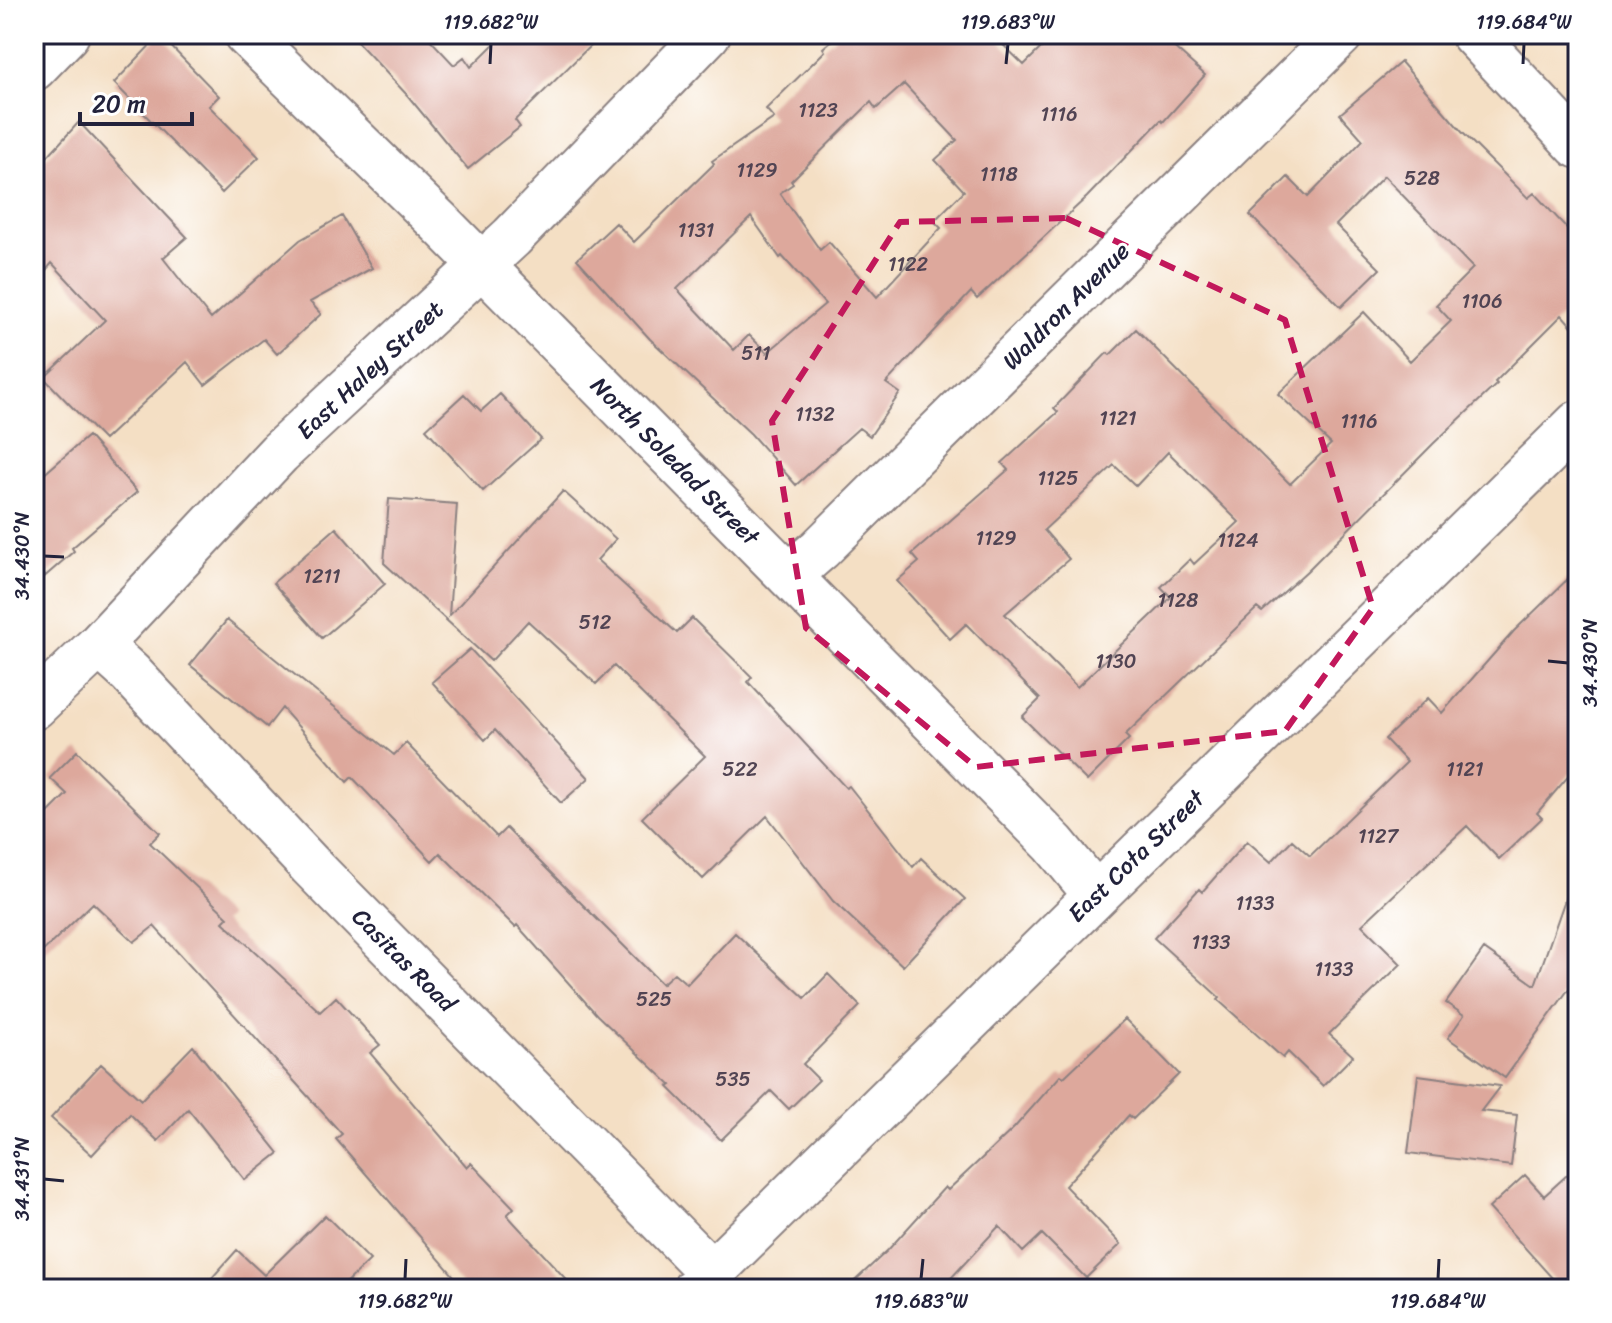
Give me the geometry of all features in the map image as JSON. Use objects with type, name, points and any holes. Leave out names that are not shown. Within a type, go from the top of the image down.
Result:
[{"type":"street","points":[[34,68],[67,34]]},
{"type":"street","name":"East Haley Street","points":[[34,707],[99,645],[279,453],[523,226],[708,34]]},
{"type":"street","name":"Waldron Avenue","points":[[789,576],[820,549],[1341,34]]},
{"type":"street","points":[[1473,34],[1578,146]]},
{"type":"street","name":"North Soledad Street","points":[[248,35],[440,223],[1054,844],[1096,895]]},
{"type":"street","name":"East Cota Street","points":[[703,1281],[1578,423]]},
{"type":"street","name":"Casitas Road","points":[[99,645],[130,673],[703,1281]]},
{"type":"highlighted area","points":[[1066,218],[1285,320],[1373,608],[1285,731],[976,767],[806,628],[772,421],[900,222]]},
{"type":"building","points":[[350,34],[425,34],[454,65],[464,57],[471,67],[504,34],[602,34],[515,120],[520,127],[468,169],[408,96]]},
{"type":"building","points":[[839,34],[992,34],[1024,65],[1055,34],[1159,34],[1205,75],[1163,122],[1161,120],[1087,197],[977,299],[971,292],[886,383],[900,393],[870,436],[859,428],[796,485],[751,434],[650,339],[577,259],[616,223],[634,242],[714,164],[712,161],[774,118],[766,109],[825,51],[823,48]],"holes":[[[904,84],[957,140],[935,160],[964,191],[934,221],[941,228],[877,297],[829,242],[820,250],[780,193],[793,184],[791,181],[871,102],[876,109]],[[751,217],[780,258],[782,256],[825,304],[767,353],[749,335],[734,350],[677,289]]]},
{"type":"building","points":[[160,35],[219,96],[209,106],[259,157],[222,193],[114,83]]},
{"type":"building","points":[[1401,62],[1462,132],[1528,198],[1534,193],[1578,240],[1578,333],[1562,315],[1495,382],[1497,384],[1308,570],[1262,612],[1257,608],[1125,735],[1129,739],[1087,781],[1022,717],[1040,699],[966,624],[950,639],[897,581],[919,562],[912,554],[1008,470],[1002,463],[1058,412],[1054,408],[1107,353],[1110,355],[1136,329],[1290,484],[1331,444],[1278,394],[1364,312],[1410,361],[1451,321],[1436,305],[1473,268],[1384,176],[1336,225],[1380,269],[1341,307],[1250,215],[1288,177],[1308,197],[1363,140],[1340,114]],"holes":[[[1168,452],[1239,522],[1194,564],[1190,559],[1161,587],[1171,597],[1077,687],[1005,614],[1069,559],[1044,530],[1114,465],[1136,486]]]},
{"type":"building","points":[[79,122],[187,237],[163,258],[211,319],[300,240],[342,216],[372,268],[310,302],[321,314],[277,354],[264,339],[205,385],[187,362],[104,440],[44,378],[105,320],[52,263],[34,284],[34,171]]},
{"type":"building","points":[[464,394],[481,411],[500,394],[541,439],[483,491],[426,429]]},
{"type":"building","points":[[88,436],[137,492],[72,548],[74,551],[34,586],[34,483]]},
{"type":"building","points":[[563,491],[616,539],[597,560],[677,633],[692,618],[752,677],[748,682],[846,788],[849,786],[913,867],[921,858],[965,899],[903,966],[833,901],[767,816],[703,879],[642,818],[705,756],[614,666],[596,684],[528,621],[491,661],[384,563],[389,499],[457,504],[449,616]]},
{"type":"building","points":[[336,528],[385,584],[322,638],[273,583]]},
{"type":"building","points":[[1578,569],[1578,765],[1537,813],[1542,818],[1499,859],[1467,826],[1362,925],[1401,964],[1329,1034],[1353,1056],[1323,1086],[1288,1052],[1283,1058],[1154,938],[1199,889],[1202,892],[1247,841],[1271,862],[1292,840],[1310,856],[1407,762],[1385,739],[1428,698],[1442,713],[1514,631]]},
{"type":"building","points":[[227,620],[394,755],[406,743],[497,837],[506,828],[662,984],[674,973],[687,984],[735,933],[805,998],[828,974],[860,1006],[803,1064],[819,1080],[789,1109],[771,1091],[721,1140],[668,1087],[671,1085],[597,1015],[517,925],[515,927],[440,853],[432,861],[352,777],[347,782],[282,708],[267,727],[190,665]]},
{"type":"building","points":[[470,649],[589,778],[561,803],[495,730],[485,740],[432,682]]},
{"type":"building","points":[[77,751],[160,833],[150,843],[228,917],[223,922],[320,1012],[336,997],[380,1045],[370,1053],[467,1167],[471,1163],[514,1208],[507,1215],[575,1289],[465,1289],[336,1139],[342,1134],[154,926],[134,942],[93,903],[34,960],[34,827],[67,794],[50,778]]},
{"type":"building","points":[[1574,874],[1578,875],[1578,994],[1568,990],[1505,1078],[1448,1038],[1464,1015],[1446,1003],[1484,949],[1535,985]]},
{"type":"building","points":[[1125,1019],[1179,1074],[1133,1119],[1129,1115],[1065,1186],[1121,1244],[1086,1278],[1042,1234],[1023,1252],[999,1226],[941,1289],[846,1289],[888,1250],[945,1187],[948,1190],[1014,1128],[1061,1075],[1064,1077]]},
{"type":"building","points":[[193,1046],[279,1153],[245,1180],[188,1109],[158,1141],[130,1114],[92,1155],[51,1118],[101,1064],[141,1100]]},
{"type":"building","points":[[1418,1075],[1500,1086],[1481,1111],[1517,1115],[1511,1166],[1408,1153]]},
{"type":"building","points":[[1578,1165],[1578,1289],[1562,1289],[1489,1208],[1525,1175],[1544,1196]]},
{"type":"building","points":[[325,1215],[370,1260],[340,1289],[202,1289],[237,1250],[264,1275]]}]
